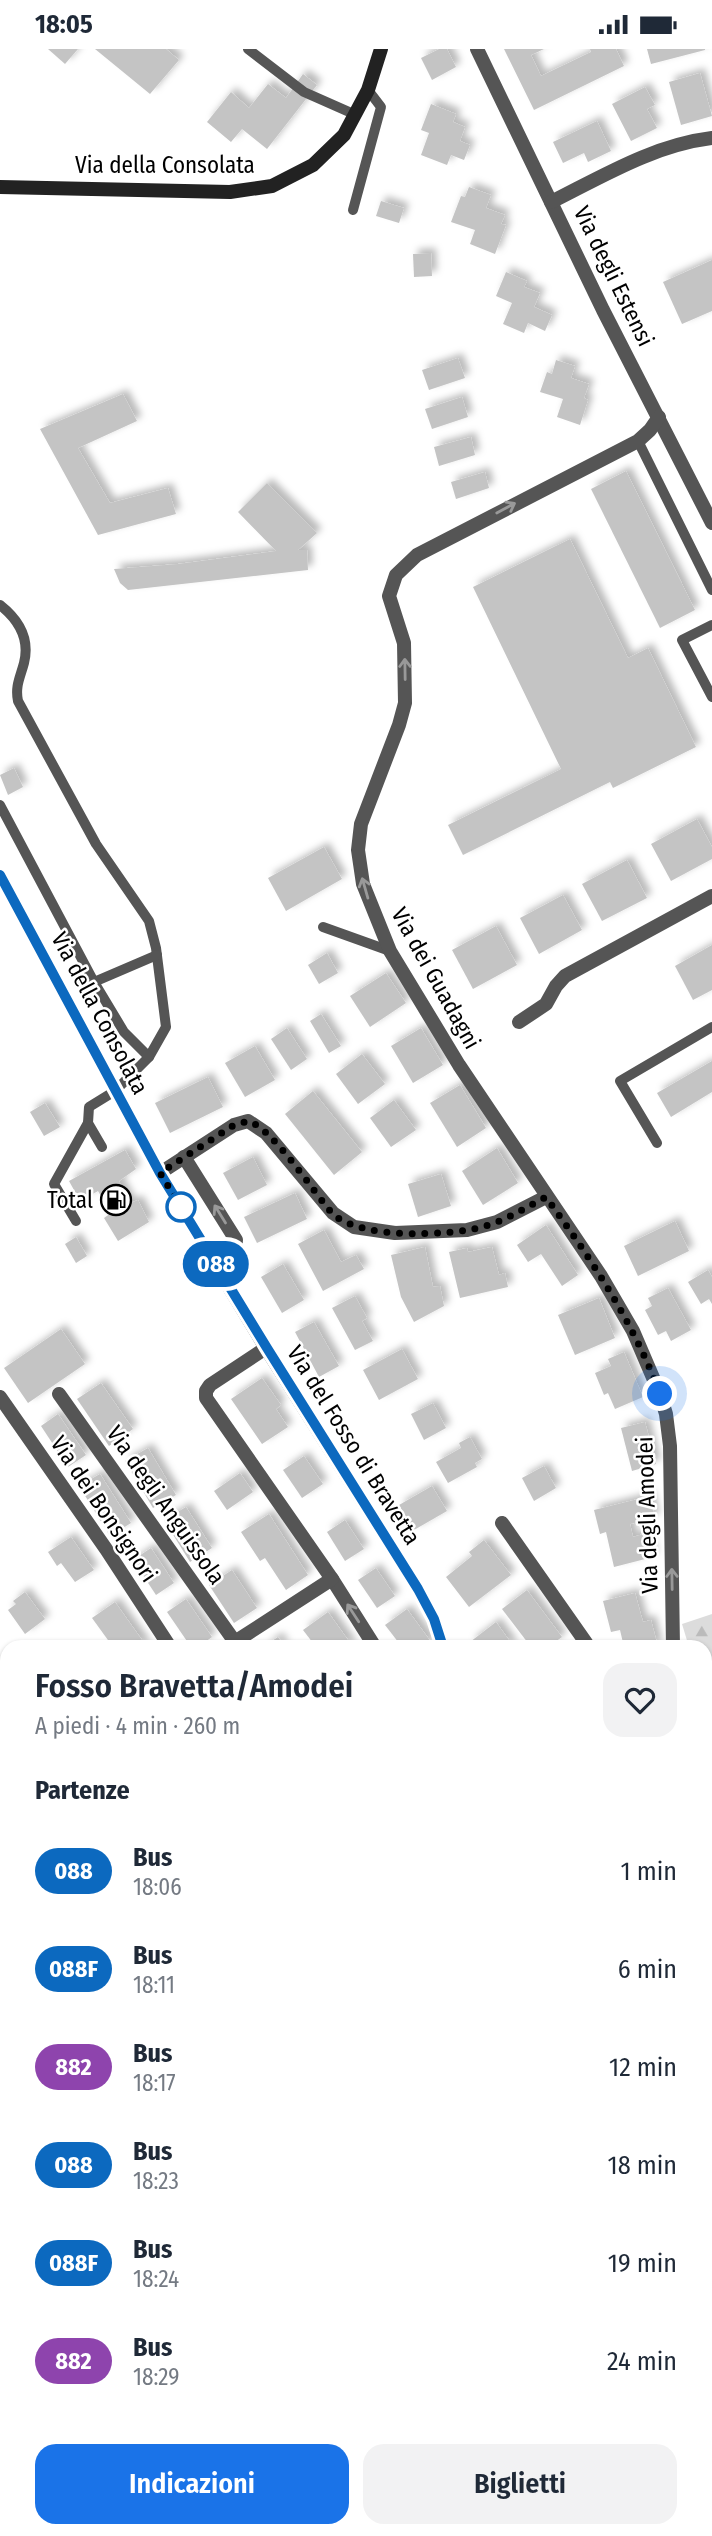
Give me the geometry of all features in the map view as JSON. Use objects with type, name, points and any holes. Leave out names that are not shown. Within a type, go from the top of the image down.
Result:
[{"type":"main road","name":"Via della Consolata","points":[[0,187],[230,192],[262,188],[291,178],[323,159],[344,135],[368,90],[381,49]]},
{"type":"main road","name":"Via della Consolata","points":[[0,875],[160,1173]]},
{"type":"main road","name":"Via del Fosso di Bravetta","points":[[160,1173],[418,1589],[434,1619],[441,1640]]},
{"type":"street","name":"Via degli Estensi","points":[[477,49],[603,310],[712,523]]},
{"type":"street","points":[[551,202],[659,150],[712,138]]},
{"type":"street","name":"Via dei Guadagni","points":[[546,1197],[459,1065],[390,951],[363,884],[358,842],[363,815],[399,725],[405,703],[405,655],[401,631],[389,596],[396,576],[417,555],[638,441],[659,417]]},
{"type":"street","points":[[519,1022],[546,1005],[555,986],[565,976],[712,896]]},
{"type":"street","points":[[160,1173],[234,1125],[248,1121],[254,1122],[273,1141],[332,1213],[348,1224],[381,1232],[479,1228],[546,1197]]},
{"type":"street","points":[[184,1157],[236,1240],[235,1252],[220,1271]]},
{"type":"street","name":"Via degli Amodei","points":[[546,1197],[601,1276],[633,1331],[652,1370],[666,1414],[670,1446],[673,1640]]},
{"type":"street","points":[[267,1348],[210,1385],[206,1398],[332,1579],[371,1640]]},
{"type":"street","name":"Via degli Anguissola","points":[[59,1394],[228,1640]]},
{"type":"street","name":"Via dei Bonsignori","points":[[0,1397],[165,1640]]},
{"type":"street","points":[[502,1523],[584,1640]]},
{"type":"street","points":[[237,1640],[332,1579]]},
{"type":"lane","points":[[248,49],[304,92],[356,115]]},
{"type":"lane","points":[[353,210],[381,107],[368,90]]},
{"type":"lane","points":[[638,441],[712,590]]},
{"type":"lane","points":[[0,605],[10,613],[26,637],[25,660],[16,687],[18,701],[96,844],[149,921],[157,955],[166,1027],[149,1057],[115,1091],[89,1107],[88,1123],[54,1184],[76,1221]]},
{"type":"lane","points":[[712,625],[682,640],[712,697]]},
{"type":"lane","points":[[0,806],[94,982],[124,1032],[149,1057]]},
{"type":"lane","points":[[323,927],[390,951]]},
{"type":"lane","points":[[94,982],[157,955]]},
{"type":"lane","points":[[657,1143],[620,1081],[712,1027]]},
{"type":"lane","points":[[88,1123],[102,1147]]},
{"type":"green space","points":[[712,1614],[712,1640],[687,1640],[682,1624]]},
{"type":"building","points":[[48,49],[78,49],[65,64]]},
{"type":"building","points":[[95,49],[166,49],[179,60],[150,94]]},
{"type":"building","points":[[439,49],[447,49],[456,67],[432,80],[421,58]]},
{"type":"building","points":[[504,49],[544,49],[531,55],[541,76],[591,52],[590,49],[616,49],[624,66],[534,110]]},
{"type":"building","points":[[647,49],[705,49],[705,50],[651,64]]},
{"type":"building","points":[[700,73],[712,116],[681,125],[669,82]]},
{"type":"building","points":[[303,74],[317,85],[267,149],[242,129],[231,142],[207,122],[231,92],[249,108],[268,84],[286,98]]},
{"type":"building","points":[[645,87],[655,105],[647,109],[657,128],[631,141],[612,104]]},
{"type":"building","points":[[431,104],[456,114],[453,122],[465,127],[460,141],[470,145],[464,160],[451,155],[447,165],[421,155],[429,133],[421,130]]},
{"type":"building","points":[[597,121],[611,151],[588,162],[584,153],[563,163],[553,142]]},
{"type":"building","points":[[469,187],[491,195],[486,208],[505,215],[501,224],[506,225],[495,254],[470,244],[475,230],[451,222],[461,196],[465,197]]},
{"type":"building","points":[[381,201],[404,208],[399,223],[376,216]]},
{"type":"building","points":[[431,253],[432,276],[414,277],[413,254]]},
{"type":"building","points":[[712,260],[712,311],[682,324],[663,282]]},
{"type":"building","points":[[506,272],[527,281],[524,287],[540,293],[534,307],[552,315],[545,331],[528,323],[524,333],[503,324],[512,303],[496,296]]},
{"type":"building","points":[[458,358],[465,378],[429,390],[422,370]]},
{"type":"building","points":[[556,360],[575,366],[571,378],[589,384],[584,398],[588,400],[580,425],[557,417],[563,399],[540,392],[547,372],[552,374]]},
{"type":"building","points":[[123,394],[137,421],[78,448],[110,503],[168,488],[176,514],[98,535],[40,429]]},
{"type":"building","points":[[462,397],[468,417],[432,429],[425,409]]},
{"type":"building","points":[[471,437],[475,455],[439,466],[434,447]]},
{"type":"building","points":[[626,471],[695,610],[660,628],[591,489]]},
{"type":"building","points":[[485,472],[489,488],[456,499],[451,482]]},
{"type":"building","points":[[267,483],[317,533],[298,550],[307,550],[308,570],[128,590],[120,583],[114,569],[276,551],[238,512]]},
{"type":"building","points":[[570,539],[628,658],[648,648],[696,747],[613,788],[610,782],[463,855],[448,825],[561,769],[473,587]]},
{"type":"building","points":[[14,768],[23,787],[8,795],[0,775]]},
{"type":"building","points":[[697,819],[712,847],[712,859],[671,881],[651,844]]},
{"type":"building","points":[[324,847],[342,879],[286,911],[268,878]]},
{"type":"building","points":[[627,860],[647,898],[602,921],[582,884]]},
{"type":"building","points":[[563,895],[582,930],[539,954],[520,918]]},
{"type":"building","points":[[496,926],[517,965],[473,989],[452,950]]},
{"type":"building","points":[[712,945],[712,990],[693,1000],[675,966]]},
{"type":"building","points":[[327,953],[338,973],[319,984],[308,965]]},
{"type":"building","points":[[386,973],[406,1003],[370,1027],[350,996]]},
{"type":"building","points":[[321,1014],[341,1046],[329,1053],[310,1021]]},
{"type":"building","points":[[287,1028],[307,1059],[291,1070],[271,1039]]},
{"type":"building","points":[[421,1028],[443,1065],[413,1083],[391,1046]]},
{"type":"building","points":[[255,1046],[275,1080],[245,1097],[225,1063]]},
{"type":"building","points":[[362,1054],[385,1084],[358,1104],[336,1074]]},
{"type":"building","points":[[712,1061],[712,1092],[671,1117],[657,1093]]},
{"type":"building","points":[[208,1077],[223,1107],[170,1133],[155,1103]]},
{"type":"building","points":[[460,1085],[486,1128],[457,1147],[430,1103]]},
{"type":"building","points":[[313,1091],[362,1152],[334,1175],[285,1114]]},
{"type":"building","points":[[394,1100],[416,1130],[391,1147],[370,1118]]},
{"type":"building","points":[[45,1103],[60,1127],[44,1136],[30,1112]]},
{"type":"building","points":[[497,1148],[518,1183],[483,1205],[462,1171]]},
{"type":"building","points":[[125,1150],[136,1169],[119,1181],[131,1203],[138,1200],[149,1222],[118,1241],[104,1218],[111,1213],[98,1191],[80,1201],[69,1181]]},
{"type":"building","points":[[253,1157],[267,1185],[238,1200],[223,1173]]},
{"type":"building","points":[[441,1174],[451,1206],[418,1217],[408,1184]]},
{"type":"building","points":[[295,1193],[307,1219],[257,1243],[244,1217]]},
{"type":"building","points":[[675,1221],[689,1251],[638,1276],[624,1246]]},
{"type":"building","points":[[546,1225],[578,1275],[562,1286],[541,1254],[528,1262],[517,1245]]},
{"type":"building","points":[[324,1230],[341,1262],[356,1255],[364,1269],[323,1291],[298,1244]]},
{"type":"building","points":[[76,1237],[87,1256],[76,1263],[65,1244]]},
{"type":"building","points":[[425,1247],[433,1287],[440,1286],[444,1306],[414,1322],[401,1297],[391,1255]]},
{"type":"building","points":[[492,1247],[499,1275],[505,1273],[508,1287],[460,1298],[449,1252],[467,1248],[468,1252]]},
{"type":"building","points":[[283,1264],[304,1300],[282,1313],[261,1277]]},
{"type":"building","points":[[708,1270],[712,1277],[712,1304],[709,1299],[701,1304],[688,1282]]},
{"type":"building","points":[[668,1288],[691,1330],[671,1341],[666,1331],[658,1335],[645,1310],[652,1306],[648,1298]]},
{"type":"building","points":[[355,1296],[367,1318],[362,1321],[373,1341],[355,1350],[332,1308]]},
{"type":"building","points":[[599,1298],[615,1338],[575,1355],[558,1315]]},
{"type":"building","points":[[314,1322],[339,1366],[319,1377],[295,1332]]},
{"type":"building","points":[[61,1329],[85,1364],[28,1403],[4,1368]]},
{"type":"building","points":[[402,1349],[418,1379],[379,1400],[363,1370]]},
{"type":"building","points":[[624,1352],[643,1397],[615,1409],[608,1393],[604,1395],[595,1373],[611,1366],[608,1359]]},
{"type":"building","points":[[262,1378],[281,1405],[276,1409],[288,1427],[262,1444],[231,1399]]},
{"type":"building","points":[[101,1383],[133,1429],[109,1446],[77,1399]]},
{"type":"building","points":[[433,1403],[446,1428],[424,1440],[411,1414]]},
{"type":"building","points":[[58,1414],[86,1455],[68,1467],[41,1426]]},
{"type":"building","points":[[645,1422],[656,1464],[632,1471],[621,1428]]},
{"type":"building","points":[[470,1437],[482,1459],[475,1463],[477,1467],[448,1483],[436,1462],[461,1448],[459,1443]]},
{"type":"building","points":[[148,1448],[176,1495],[153,1508],[125,1461]]},
{"type":"building","points":[[304,1456],[323,1484],[302,1498],[283,1470]]},
{"type":"building","points":[[544,1466],[556,1488],[534,1501],[522,1478]]},
{"type":"building","points":[[240,1473],[253,1492],[227,1510],[214,1491]]},
{"type":"building","points":[[100,1474],[131,1523],[110,1536],[79,1486]]},
{"type":"building","points":[[432,1486],[447,1511],[414,1530],[399,1505]]},
{"type":"building","points":[[650,1496],[655,1518],[630,1524],[633,1537],[647,1533],[653,1557],[614,1567],[606,1532],[600,1534],[594,1510]]},
{"type":"building","points":[[186,1507],[212,1548],[190,1562],[164,1520]]},
{"type":"building","points":[[269,1514],[308,1575],[286,1590],[265,1558],[260,1561],[241,1532]]},
{"type":"building","points":[[345,1520],[364,1549],[345,1561],[327,1532]]},
{"type":"building","points":[[71,1537],[94,1570],[75,1582],[61,1563],[57,1566],[48,1552]]},
{"type":"building","points":[[484,1540],[511,1575],[469,1607],[446,1577],[472,1556],[469,1552]]},
{"type":"building","points":[[151,1548],[174,1583],[156,1595],[133,1560]]},
{"type":"building","points":[[376,1568],[395,1596],[377,1608],[358,1580]]},
{"type":"building","points":[[232,1570],[257,1608],[234,1623],[209,1585]]},
{"type":"building","points":[[527,1590],[562,1637],[558,1640],[526,1640],[502,1609]]},
{"type":"building","points":[[25,1592],[45,1619],[25,1634],[8,1610],[16,1604],[13,1601]]},
{"type":"building","points":[[635,1593],[643,1622],[651,1620],[656,1640],[622,1640],[620,1630],[611,1632],[603,1601]]},
{"type":"building","points":[[186,1599],[212,1637],[208,1640],[186,1640],[167,1612]]},
{"type":"building","points":[[115,1602],[142,1640],[108,1640],[92,1618]]},
{"type":"building","points":[[407,1609],[430,1640],[397,1640],[385,1625]]},
{"type":"building","points":[[328,1612],[348,1640],[311,1640],[303,1630]]},
{"type":"building","points":[[496,1622],[509,1640],[473,1640]]},
{"type":"bus line","name":"088","points":[[0,875],[151,1156],[418,1589],[434,1619],[441,1640]]},
{"type":"place","name":"Total","points":[[116,1200]]},
{"type":"route","points":[[181,1207],[160,1173],[234,1125],[248,1121],[254,1122],[266,1133],[332,1213],[354,1227],[395,1233],[479,1228],[497,1222],[546,1197],[576,1238],[621,1310],[643,1349],[660,1394]]}]
